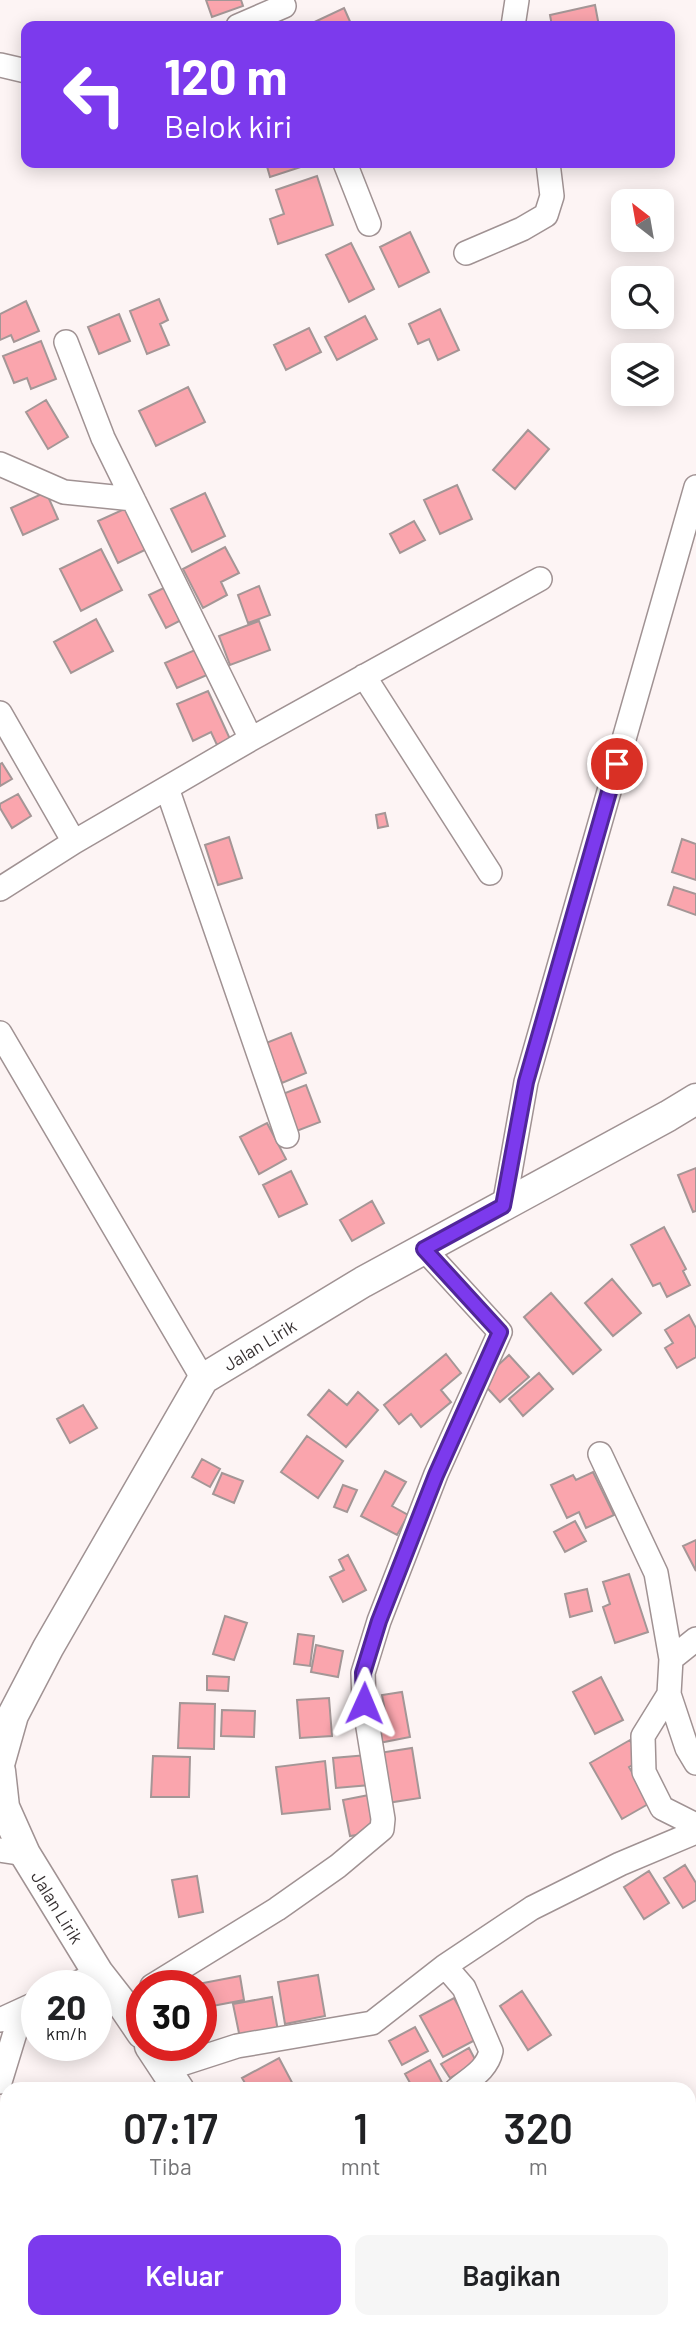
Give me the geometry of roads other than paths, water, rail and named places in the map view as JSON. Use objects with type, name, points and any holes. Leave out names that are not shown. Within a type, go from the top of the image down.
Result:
[{"type":"main road","name":"Jalan Lirik","points":[[0,1761],[13,1715],[48,1648],[203,1379],[363,1282],[696,1099]]},
{"type":"main road","name":"Jalan Lirik","points":[[0,1771],[13,1852],[96,1970]]},
{"type":"street","points":[[514,21],[517,0]]},
{"type":"street","points":[[254,21],[286,11]]},
{"type":"street","points":[[0,65],[21,70]]},
{"type":"street","points":[[347,168],[369,224]]},
{"type":"street","points":[[466,253],[522,229],[546,215],[552,196],[549,168]]},
{"type":"street","points":[[66,342],[95,419],[251,739]]},
{"type":"street","points":[[0,464],[64,492],[133,499]]},
{"type":"street","points":[[503,1206],[526,1082],[696,487]]},
{"type":"street","points":[[0,889],[74,842],[251,739],[540,579]]},
{"type":"street","points":[[364,676],[490,873]]},
{"type":"street","points":[[0,713],[74,842]]},
{"type":"street","points":[[167,788],[287,1136]]},
{"type":"street","points":[[0,1033],[203,1379]]},
{"type":"street","points":[[178,1970],[277,1909],[338,1866],[382,1829],[383,1819],[364,1703],[363,1673],[379,1621],[436,1475],[500,1332],[424,1249]]},
{"type":"street","points":[[600,1454],[656,1573],[671,1659],[669,1694],[687,1748],[696,1763]]},
{"type":"street","points":[[671,1659],[696,1639]]},
{"type":"street","points":[[669,1694],[643,1736],[644,1772],[662,1808],[696,1825]]},
{"type":"street","points":[[165,2068],[237,2046],[372,2023],[445,1966],[532,1908],[596,1876],[696,1832]]},
{"type":"street","points":[[445,1966],[464,1988],[491,2051],[484,2068],[466,2082]]},
{"type":"street","points":[[0,2020],[21,2011]]},
{"type":"street","points":[[0,2082],[21,2028]]}]
